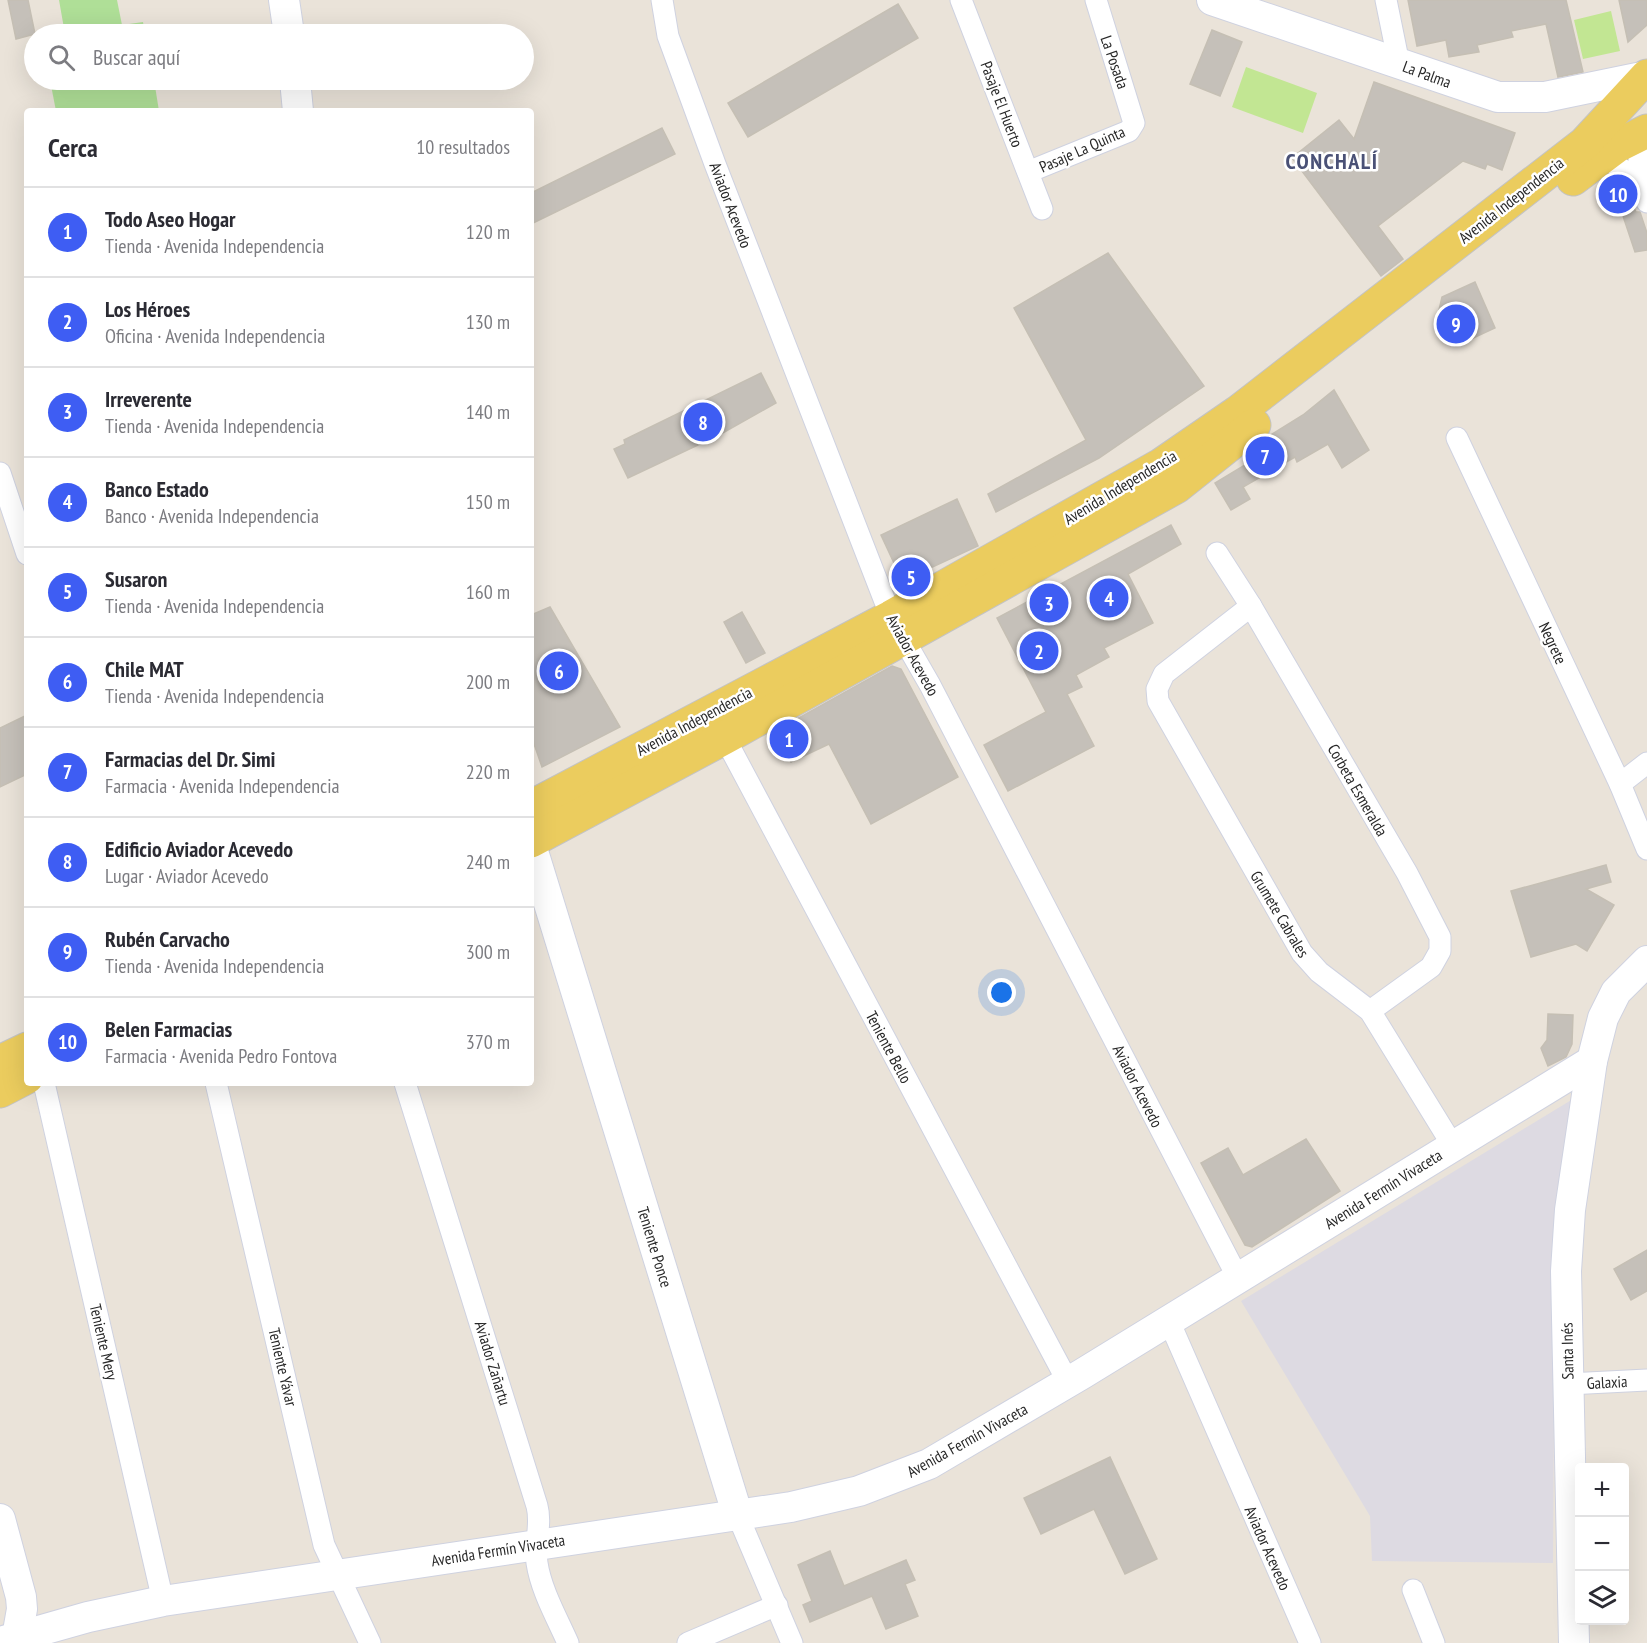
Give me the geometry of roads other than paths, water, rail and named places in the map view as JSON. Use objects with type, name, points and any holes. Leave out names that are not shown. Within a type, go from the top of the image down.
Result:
[{"type":"main road","points":[[284,0],[288,24]]},
{"type":"main road","name":"La Palma","points":[[1212,0],[1483,94],[1512,99],[1576,92],[1647,76]]},
{"type":"main road","name":"Avenida Independencia","points":[[534,841],[718,725],[897,628],[1180,452],[1594,149],[1647,76]]},
{"type":"main road","points":[[296,90],[298,108]]},
{"type":"main road","name":"Avenida Independencia","points":[[1594,149],[1617,146],[1647,133]]},
{"type":"main road","name":"Avenida Independencia","points":[[534,806],[718,725]]},
{"type":"main road","name":"Teniente Ponce","points":[[534,853],[738,1516]]},
{"type":"main road","points":[[1593,1061],[1607,1006],[1626,980],[1647,961]]},
{"type":"main road","points":[[0,1062],[24,1050]]},
{"type":"main road","name":"Avenida Fermín Vivaceta","points":[[11,1641],[88,1617],[163,1601],[738,1516],[830,1499],[907,1474],[1068,1382],[1593,1061]]},
{"type":"main road","name":"Santa Inés","points":[[1574,1643],[1567,1244],[1593,1061]]},
{"type":"main road","points":[[0,1091],[24,1079]]},
{"type":"main road","points":[[0,1519],[22,1609],[11,1641]]},
{"type":"street","name":"Aviador Acevedo","points":[[662,0],[668,36],[715,164],[897,628],[930,686],[1238,1278]]},
{"type":"street","name":"Pasaje El Huerto","points":[[961,0],[1042,209]]},
{"type":"street","name":"La Posada","points":[[1096,0],[1134,123]]},
{"type":"street","points":[[1386,0],[1399,64]]},
{"type":"street","name":"Pasaje La Quinta","points":[[1028,172],[1129,131],[1134,123]]},
{"type":"street","points":[[1644,193],[1639,158],[1647,133]]},
{"type":"street","points":[[1594,149],[1622,167],[1644,193]]},
{"type":"street","name":"Negrete","points":[[1457,438],[1620,784],[1647,849]]},
{"type":"street","points":[[0,473],[24,545]]},
{"type":"street","name":"Corbeta Esmeralda","points":[[1217,552],[1407,873],[1440,937],[1440,951],[1431,967],[1370,1011]]},
{"type":"street","name":"Grumete Cabrales","points":[[1251,606],[1164,674],[1157,689],[1161,706],[1302,953],[1318,972],[1370,1011],[1453,1146]]},
{"type":"street","name":"Teniente Bello","points":[[718,725],[1068,1382]]},
{"type":"street","points":[[1620,784],[1647,763]]},
{"type":"street","name":"Teniente Mery","points":[[45,1086],[163,1601]]},
{"type":"street","name":"Teniente Yávar","points":[[217,1086],[324,1545],[370,1643]]},
{"type":"street","name":"Aviador Zañartu","points":[[406,1086],[537,1506],[540,1524],[537,1562],[541,1579],[568,1643]]},
{"type":"street","name":"Aviador Acevedo","points":[[1168,1321],[1310,1643]]},
{"type":"street","name":"Galaxia","points":[[1568,1384],[1647,1380]]},
{"type":"street","name":"Teniente Ponce","points":[[738,1516],[792,1643]]},
{"type":"street","points":[[1413,1590],[1434,1643]]},
{"type":"street","points":[[688,1643],[777,1605]]},
{"type":"place","name":"Belen Farmacias","points":[[1618,194]]},
{"type":"place","name":"Rubén Carvacho","points":[[1456,324]]},
{"type":"place","name":"Edificio Aviador Acevedo","points":[[703,422]]},
{"type":"place","name":"Farmacias del Dr. Simi","points":[[1265,456]]},
{"type":"place","name":"Susaron","points":[[911,577]]},
{"type":"place","name":"Banco Estado","points":[[1109,598]]},
{"type":"place","name":"Irreverente","points":[[1049,603]]},
{"type":"place","name":"Los Héroes","points":[[1039,651]]},
{"type":"place","name":"Chile MAT","points":[[559,671]]},
{"type":"place","name":"Todo Aseo Hogar","points":[[789,739]]},
{"type":"district","name":"CONCHALÍ","points":[[1332,161]]}]
